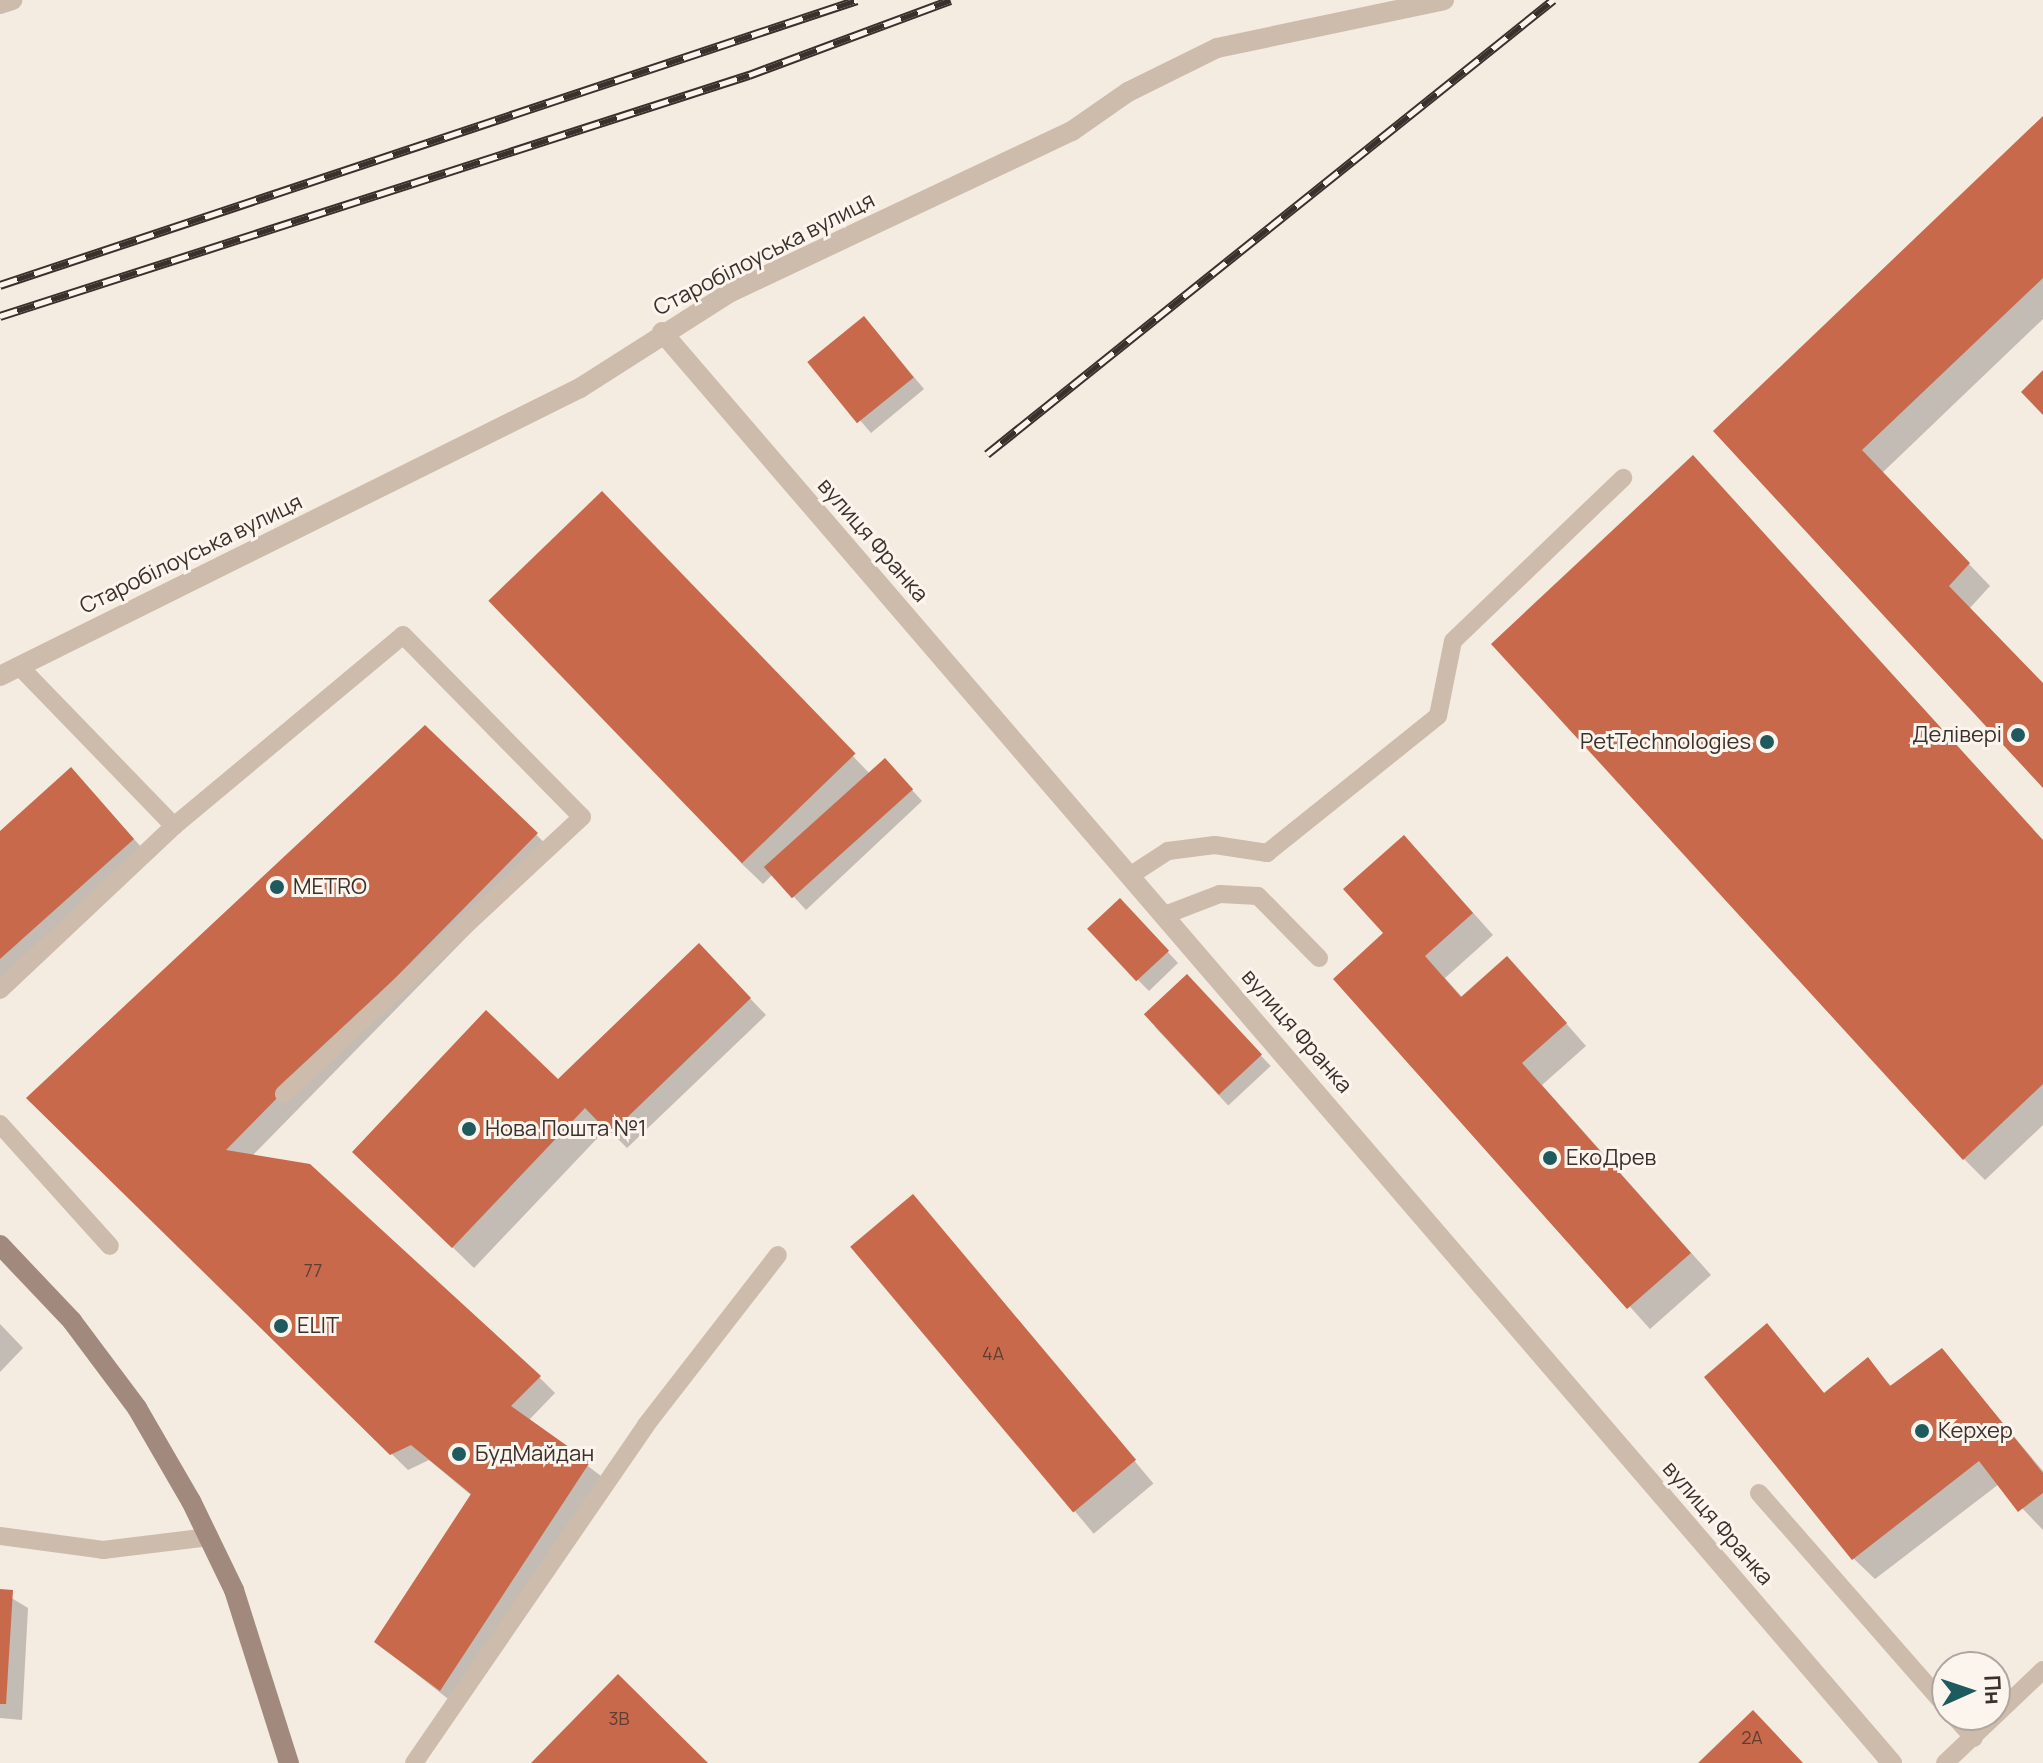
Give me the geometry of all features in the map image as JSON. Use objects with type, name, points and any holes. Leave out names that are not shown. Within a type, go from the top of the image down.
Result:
[{"type":"main road","points":[[0,1245],[72,1321],[137,1408],[209,1537],[272,1697],[289,1763]]},
{"type":"street","points":[[0,4],[12,0]]},
{"type":"street","name":"Старобілоуська вулиця","points":[[9,671],[580,388],[662,332],[729,293],[1072,131],[1128,92],[1217,48],[1444,0]]},
{"type":"street","name":"вулиця Франка","points":[[662,332],[1892,1763]]},
{"type":"lane","points":[[1131,875],[1168,851],[1215,845],[1267,853],[1438,716],[1453,641],[1623,478]]},
{"type":"lane","points":[[0,990],[174,826],[403,635],[582,817],[284,1094]]},
{"type":"lane","points":[[9,671],[174,826]]},
{"type":"lane","points":[[1165,915],[1220,894],[1258,896],[1319,958]]},
{"type":"lane","points":[[0,1124],[110,1246]]},
{"type":"lane","points":[[414,1763],[646,1425],[778,1255]]},
{"type":"lane","points":[[1759,1493],[1931,1690]]},
{"type":"lane","points":[[0,1536],[103,1550],[209,1537]]},
{"type":"lane","points":[[1945,1763],[2043,1670]]},
{"type":"lane","points":[[1968,1731],[1974,1738]]},
{"type":"building","points":[[2043,116],[2043,278],[1862,450],[1970,563],[1949,586],[2043,683],[2043,788],[1713,431]]},
{"type":"building","points":[[864,316],[914,377],[857,423],[807,362]]},
{"type":"building","points":[[2043,370],[2043,415],[2021,392]]},
{"type":"building","name":"PetTechnologies","points":[[1693,455],[2043,840],[2043,1084],[1963,1160],[1491,644]]},
{"type":"building","points":[[602,491],[856,754],[742,863],[488,601]]},
{"type":"building","points":[[425,725],[538,833],[226,1150],[310,1164],[541,1376],[511,1406],[590,1462],[440,1691],[374,1642],[471,1494],[411,1445],[390,1455],[26,1098]]},
{"type":"building","points":[[885,758],[913,789],[792,898],[764,867]]},
{"type":"building","points":[[71,767],[134,839],[0,959],[0,831]]},
{"type":"building","name":"ЕкоДрев","points":[[1404,835],[1473,913],[1425,956],[1461,997],[1507,956],[1567,1023],[1522,1063],[1691,1253],[1627,1309],[1333,979],[1383,933],[1343,889]]},
{"type":"building","points":[[1120,898],[1169,951],[1136,981],[1087,929]]},
{"type":"building","name":"Нова Пошта №1","points":[[699,943],[751,998],[610,1134],[585,1108],[452,1248],[352,1152],[486,1010],[558,1079]]},
{"type":"building","points":[[1187,974],[1262,1054],[1219,1095],[1144,1014]]},
{"type":"building","points":[[913,1194],[1136,1460],[1073,1513],[850,1247]]},
{"type":"building","name":"Керхер","points":[[1767,1323],[1824,1393],[1868,1357],[1890,1386],[1942,1348],[2043,1473],[2043,1493],[2018,1512],[1979,1461],[1852,1560],[1704,1377]]},
{"type":"building","points":[[0,1589],[13,1590],[6,1704],[0,1704]]},
{"type":"building","points":[[618,1674],[708,1763],[531,1763]]},
{"type":"building","points":[[1753,1710],[1803,1763],[1698,1763]]},
{"type":"railway","points":[[0,285],[857,0]]},
{"type":"railway","points":[[0,316],[749,75],[951,0]]},
{"type":"railway","points":[[987,454],[1553,0]]},
{"type":"place","name":"Делівері","points":[[2018,735]]},
{"type":"place","name":"PetTechnologies","points":[[1767,742]]},
{"type":"place","name":"METRO","points":[[277,887]]},
{"type":"place","name":"Нова Пошта №1","points":[[469,1129]]},
{"type":"place","name":"ЕкоДрев","points":[[1550,1158]]},
{"type":"place","name":"ELIT","points":[[281,1326]]},
{"type":"place","name":"Керхер","points":[[1922,1431]]},
{"type":"place","name":"БудМайдан","points":[[459,1454]]}]
